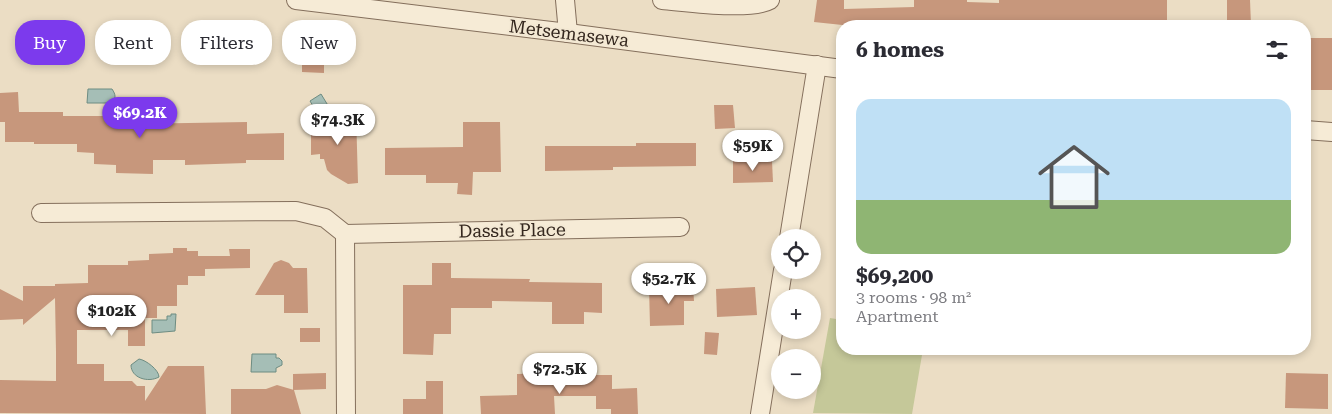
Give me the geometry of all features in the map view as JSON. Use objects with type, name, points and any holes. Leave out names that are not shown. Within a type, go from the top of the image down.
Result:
[{"type":"street","name":"Metsemasewa","points":[[296,0],[568,32],[836,68]]},
{"type":"street","points":[[565,0],[568,32]]},
{"type":"street","points":[[662,0],[750,6],[770,0]]},
{"type":"street","points":[[790,229],[817,65]]},
{"type":"street","points":[[1311,130],[1332,132]]},
{"type":"street","points":[[41,213],[296,211],[325,218],[345,234],[346,414]]},
{"type":"street","name":"Dassie Place","points":[[345,234],[680,227]]},
{"type":"street","points":[[760,414],[782,279]]},
{"type":"green space","points":[[830,318],[836,319],[836,355],[922,355],[912,414],[813,413],[816,399],[821,399],[821,368]]},
{"type":"water","points":[[88,89],[112,89],[115,95],[114,100],[112,103],[87,103]]},
{"type":"water","points":[[321,94],[332,112],[321,119],[310,101]]},
{"type":"water","points":[[171,314],[176,314],[175,331],[152,333],[152,320],[167,320],[167,316],[171,316]]},
{"type":"water","points":[[252,354],[276,354],[276,358],[282,361],[282,365],[276,368],[276,372],[251,372]]},
{"type":"water","points":[[139,359],[152,366],[157,371],[159,377],[145,379],[137,376],[131,365]]},
{"type":"building","points":[[817,0],[844,0],[844,9],[914,7],[914,0],[967,0],[967,2],[999,3],[999,0],[1167,0],[1167,20],[836,20],[836,24],[814,22]]},
{"type":"building","points":[[1227,0],[1250,0],[1251,20],[1227,20]]},
{"type":"building","points":[[1311,38],[1332,38],[1332,90],[1311,90]]},
{"type":"building","points":[[302,65],[324,65],[324,73],[302,72]]},
{"type":"building","points":[[18,92],[19,112],[63,112],[63,116],[130,116],[130,124],[247,122],[247,134],[284,133],[284,160],[246,160],[246,163],[185,165],[185,160],[153,160],[153,174],[116,173],[116,165],[94,164],[94,153],[77,152],[77,144],[5,142],[5,122],[0,122],[0,93]]},
{"type":"building","points":[[714,105],[733,105],[735,128],[715,129]]},
{"type":"building","points":[[342,113],[356,113],[358,183],[348,184],[331,174],[327,170],[324,159],[320,159],[320,154],[311,155],[311,130],[320,130],[325,120]]},
{"type":"building","points":[[463,122],[500,122],[501,172],[473,172],[472,195],[457,194],[458,183],[426,183],[426,175],[385,175],[385,148],[463,147]]},
{"type":"building","points":[[636,143],[696,143],[696,166],[613,167],[613,170],[545,171],[545,146],[636,146]]},
{"type":"building","points":[[733,161],[772,161],[773,182],[733,183]]},
{"type":"building","points":[[173,248],[187,248],[187,251],[198,251],[198,256],[230,256],[229,249],[250,249],[250,268],[205,269],[205,276],[188,276],[188,285],[177,285],[177,306],[157,306],[157,318],[145,318],[145,346],[128,346],[128,330],[77,330],[77,364],[104,364],[104,381],[132,381],[137,386],[145,386],[145,401],[168,366],[204,366],[206,414],[0,413],[0,380],[56,381],[56,352],[55,298],[23,325],[23,319],[0,320],[0,289],[23,301],[23,286],[88,283],[88,265],[128,265],[128,261],[149,260],[149,254],[173,253]]},
{"type":"building","points":[[281,260],[289,263],[293,268],[307,268],[308,313],[284,313],[284,295],[255,295],[274,263]]},
{"type":"building","points":[[432,263],[451,263],[451,278],[530,279],[529,282],[602,283],[602,313],[584,312],[584,324],[552,324],[552,302],[492,301],[492,308],[451,308],[451,334],[434,334],[433,355],[403,354],[403,285],[432,285]]},
{"type":"building","points":[[693,286],[694,301],[684,301],[684,325],[650,326],[649,287]]},
{"type":"building","points":[[755,287],[757,315],[717,317],[716,289]]},
{"type":"building","points":[[300,328],[320,328],[320,342],[300,342]]},
{"type":"building","points":[[705,332],[719,333],[717,355],[704,354]]},
{"type":"building","points":[[326,373],[326,389],[293,390],[293,374]]},
{"type":"building","points":[[558,373],[558,375],[612,375],[612,389],[637,388],[638,414],[611,414],[611,409],[596,409],[596,396],[554,396],[555,414],[481,414],[480,396],[517,395],[517,374]]},
{"type":"building","points":[[1286,373],[1328,374],[1328,409],[1285,408]]},
{"type":"building","points":[[426,381],[443,381],[443,414],[403,414],[403,399],[426,399]]},
{"type":"building","points":[[277,385],[294,390],[301,414],[231,414],[231,389],[266,389]]}]
